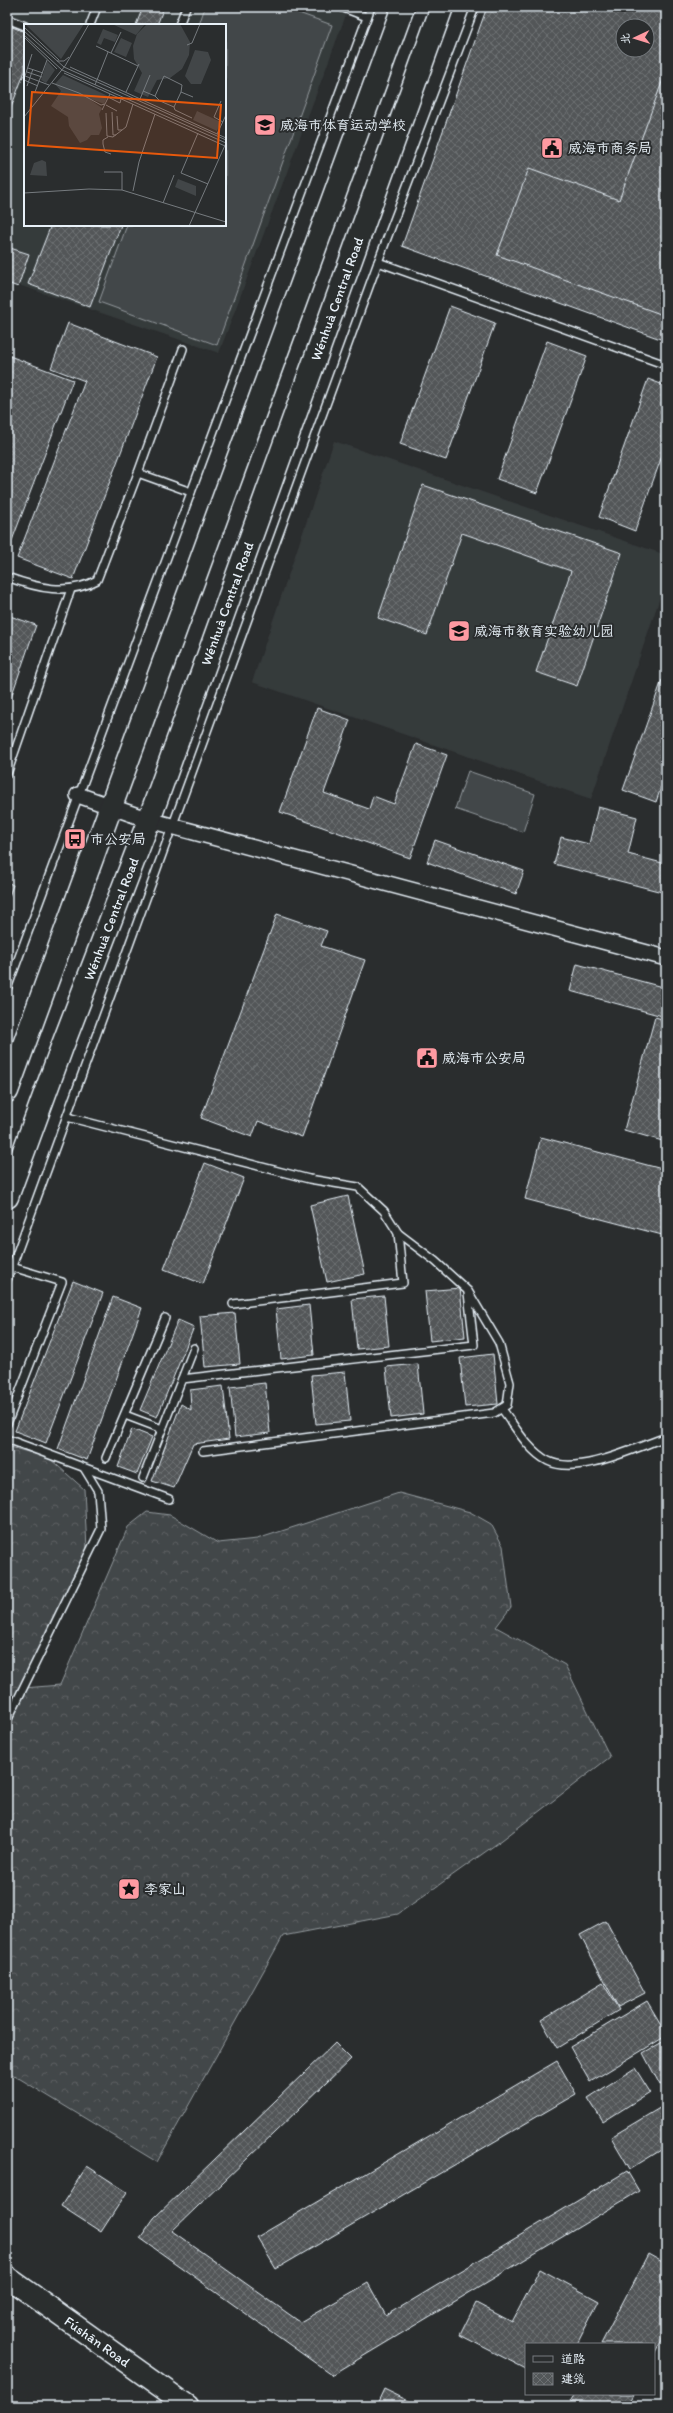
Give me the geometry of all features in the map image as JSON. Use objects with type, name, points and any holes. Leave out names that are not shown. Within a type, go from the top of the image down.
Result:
[{"type":"main road","points":[[7,1092],[112,808],[403,7]]},
{"type":"main road","name":"Wénhuà Central Road","points":[[7,1197],[62,1047],[149,820],[442,7]]},
{"type":"main road","name":"Fúshān Road","points":[[7,2277],[188,2406]]},
{"type":"street","points":[[78,795],[149,820],[666,958]]},
{"type":"lane","points":[[90,24],[97,7]]},
{"type":"lane","points":[[179,24],[186,7]]},
{"type":"lane","points":[[341,7],[367,17]]},
{"type":"lane","points":[[7,989],[371,7]]},
{"type":"lane","points":[[7,1280],[174,826],[378,262],[475,7]]},
{"type":"lane","points":[[7,20],[24,26]]},
{"type":"lane","points":[[378,262],[666,365]]},
{"type":"lane","points":[[7,577],[33,587],[84,587],[97,580],[138,474],[183,349]]},
{"type":"lane","points":[[138,474],[191,492]]},
{"type":"lane","points":[[7,774],[71,588]]},
{"type":"lane","points":[[67,1117],[309,1179],[358,1187],[384,1211],[398,1233],[435,1261],[468,1290],[499,1343],[510,1383],[507,1405],[494,1413],[203,1451]]},
{"type":"lane","points":[[233,1304],[403,1283],[398,1233]]},
{"type":"lane","points":[[7,1424],[62,1282],[12,1267]]},
{"type":"lane","points":[[182,1379],[474,1345],[468,1290]]},
{"type":"lane","points":[[106,1458],[165,1318]]},
{"type":"lane","points":[[143,1478],[194,1348]]},
{"type":"lane","points":[[502,1409],[531,1448],[548,1462],[570,1466],[601,1460],[666,1437]]},
{"type":"lane","points":[[125,1415],[162,1429]]},
{"type":"lane","points":[[7,1439],[169,1499]]},
{"type":"lane","points":[[7,1721],[100,1528],[98,1491],[84,1468]]},
{"type":"shaded area","name":"威海市体育运动学校","points":[[7,7],[349,7],[219,353],[7,281]]},
{"type":"shaded area","name":"威海市教育实验幼儿园","points":[[334,441],[666,555],[666,580],[591,799],[252,682]]},
{"type":"green space","points":[[205,7],[282,7],[332,25],[217,345],[99,302],[127,226],[226,226],[226,24],[199,24]]},
{"type":"green space","points":[[468,771],[535,794],[523,832],[455,809]]},
{"type":"green space","points":[[7,1446],[49,1458],[84,1489],[87,1549],[24,1688],[60,1685],[128,1527],[147,1512],[170,1515],[218,1543],[257,1539],[399,1493],[470,1512],[491,1524],[503,1546],[511,1607],[496,1627],[565,1665],[610,1757],[502,1840],[398,1914],[283,1936],[157,2162],[7,2071]]},
{"type":"building","points":[[143,7],[164,7],[157,24],[136,24]]},
{"type":"building","name":"威海市商务局","points":[[487,7],[666,7],[666,341],[402,246]]},
{"type":"building","points":[[7,25],[24,32],[24,74],[7,118]]},
{"type":"building","points":[[666,71],[666,316],[497,255],[529,168],[619,200]]},
{"type":"building","points":[[51,226],[121,226],[90,307],[28,284]]},
{"type":"building","points":[[7,247],[29,254],[18,287],[7,283]]},
{"type":"building","points":[[450,306],[495,323],[446,460],[400,444]]},
{"type":"building","points":[[68,323],[157,357],[73,579],[17,558],[85,381],[51,368]]},
{"type":"building","points":[[547,341],[587,356],[537,493],[497,479]]},
{"type":"building","points":[[7,355],[73,380],[8,551],[7,550]]},
{"type":"building","points":[[648,379],[666,386],[666,445],[635,531],[599,517]]},
{"type":"building","points":[[423,485],[622,553],[577,686],[536,672],[571,571],[462,533],[427,635],[378,618]]},
{"type":"building","points":[[7,615],[36,625],[7,709]]},
{"type":"building","points":[[662,680],[666,682],[666,773],[656,802],[623,790]]},
{"type":"building","points":[[317,708],[350,720],[324,793],[369,809],[373,796],[394,804],[416,744],[447,755],[410,858],[280,812]]},
{"type":"building","points":[[598,807],[637,817],[628,854],[666,864],[666,893],[554,864],[561,837],[589,844]]},
{"type":"building","points":[[435,840],[524,871],[516,894],[427,862]]},
{"type":"building","points":[[7,882],[13,885],[7,902]]},
{"type":"building","points":[[277,914],[327,931],[321,946],[365,960],[302,1137],[258,1121],[252,1137],[201,1118]]},
{"type":"building","points":[[577,964],[666,988],[666,1017],[570,991]]},
{"type":"building","points":[[655,1017],[666,1020],[666,1142],[624,1130]]},
{"type":"building","points":[[541,1137],[666,1170],[666,1236],[525,1199]]},
{"type":"building","points":[[205,1163],[244,1178],[203,1284],[164,1269]]},
{"type":"building","points":[[348,1196],[365,1274],[327,1282],[310,1205]]},
{"type":"building","points":[[73,1281],[103,1293],[46,1443],[15,1431]]},
{"type":"building","points":[[460,1288],[465,1337],[430,1341],[425,1291]]},
{"type":"building","points":[[384,1296],[389,1346],[357,1349],[352,1299]]},
{"type":"building","points":[[113,1297],[142,1308],[87,1460],[58,1449]]},
{"type":"building","points":[[309,1305],[314,1355],[281,1359],[276,1309]]},
{"type":"building","points":[[235,1313],[240,1364],[205,1367],[200,1316]]},
{"type":"building","points":[[178,1320],[194,1327],[157,1417],[140,1410]]},
{"type":"building","points":[[493,1354],[498,1404],[465,1407],[460,1358]]},
{"type":"building","points":[[418,1364],[423,1414],[391,1418],[386,1367]]},
{"type":"building","points":[[345,1372],[350,1421],[316,1424],[311,1375]]},
{"type":"building","points":[[265,1383],[270,1433],[235,1437],[230,1387]]},
{"type":"building","points":[[223,1386],[229,1439],[193,1444],[174,1488],[152,1481],[181,1404],[191,1410],[190,1390]]},
{"type":"building","points":[[132,1429],[152,1437],[137,1474],[118,1467]]},
{"type":"building","points":[[606,1921],[645,1993],[618,2007],[580,1935]]},
{"type":"building","points":[[603,1983],[619,2010],[557,2048],[541,2020]]},
{"type":"building","points":[[647,2001],[666,2033],[666,2036],[590,2082],[570,2047]]},
{"type":"building","points":[[666,2040],[666,2082],[660,2085],[643,2053]]},
{"type":"building","points":[[335,2043],[351,2059],[172,2231],[300,2322],[368,2283],[386,2316],[627,2171],[639,2191],[332,2375],[140,2238],[154,2218]]},
{"type":"building","points":[[557,2061],[576,2094],[276,2269],[257,2237]]},
{"type":"building","points":[[635,2068],[650,2092],[603,2122],[588,2098]]},
{"type":"building","points":[[663,2106],[666,2112],[666,2147],[630,2169],[611,2137]]},
{"type":"building","points":[[87,2166],[127,2192],[101,2232],[61,2206]]},
{"type":"building","points":[[648,2254],[666,2264],[666,2333],[655,2354],[655,2343],[602,2343]]},
{"type":"building","points":[[540,2269],[599,2301],[578,2343],[525,2343],[525,2368],[460,2335],[476,2303],[512,2322]]},
{"type":"building","points":[[384,2389],[419,2406],[376,2406]]},
{"type":"building","points":[[574,2395],[634,2395],[628,2406],[583,2406],[571,2400]]},
{"type":"place","name":"威海市体育运动学校","points":[[265,125]]},
{"type":"place","name":"威海市商务局","points":[[552,148]]},
{"type":"place","name":"威海市教育实验幼儿园","points":[[459,631]]},
{"type":"place","name":"市公安局","points":[[75,839]]},
{"type":"place","name":"威海市公安局","points":[[427,1058]]},
{"type":"place","name":"李家山","points":[[129,1889]]}]
